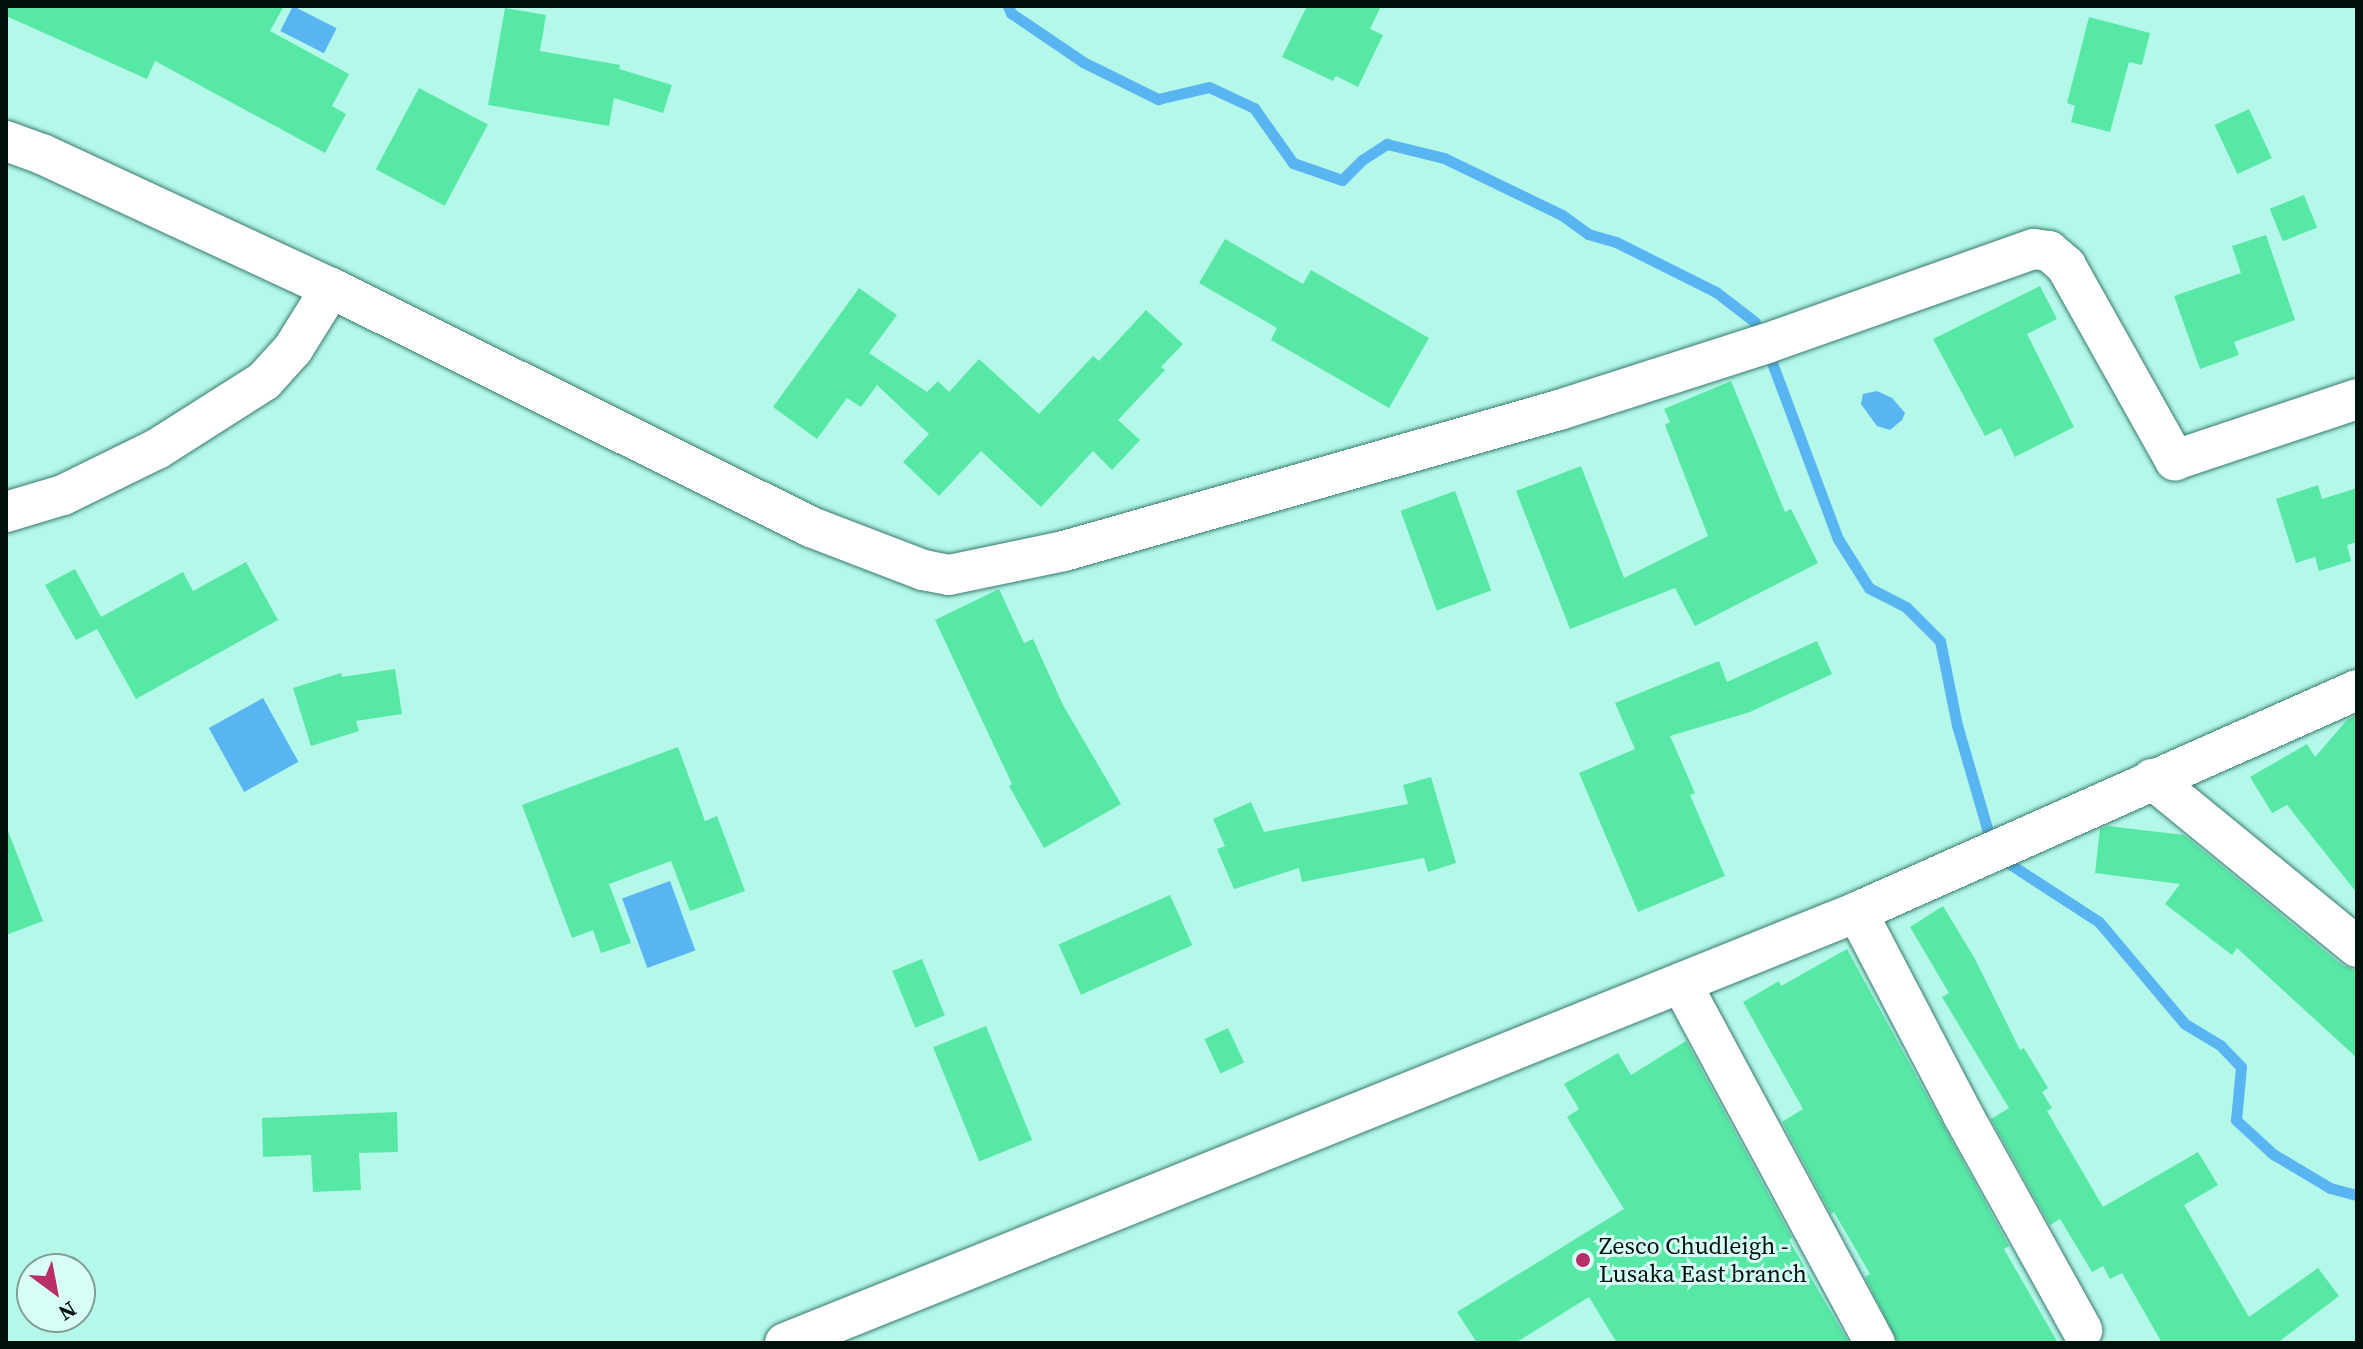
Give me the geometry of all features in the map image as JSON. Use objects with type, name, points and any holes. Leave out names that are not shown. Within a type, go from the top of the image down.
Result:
[{"type":"street","points":[[6,141],[42,154],[331,288],[811,527],[923,570],[949,575],[1064,551],[1559,410],[1765,344],[2034,249],[2049,251],[2066,266],[2175,460],[2357,399]]},
{"type":"street","points":[[6,512],[63,495],[157,449],[264,381],[293,349],[331,288]]},
{"type":"street","points":[[785,1343],[1857,912],[2357,690]]},
{"type":"street","points":[[2152,779],[2357,947]]},
{"type":"street","points":[[1857,912],[1963,1115],[2082,1330]]},
{"type":"street","points":[[1681,983],[1875,1343]]},
{"type":"water","points":[[293,6],[337,28],[324,53],[280,31]]},
{"type":"water","points":[[1877,391],[1892,398],[1905,413],[1890,430],[1877,426],[1861,404],[1863,394]]},
{"type":"water","points":[[263,698],[298,762],[244,792],[209,728]]},
{"type":"water","points":[[670,881],[695,951],[647,968],[622,898]]},
{"type":"building","points":[[6,6],[284,6],[270,31],[349,74],[332,106],[346,114],[325,153],[155,61],[147,79],[6,16]]},
{"type":"building","points":[[1307,6],[1381,6],[1370,29],[1383,35],[1358,87],[1336,76],[1333,81],[1282,57]]},
{"type":"building","points":[[505,8],[546,15],[540,51],[620,65],[619,69],[672,85],[663,113],[614,98],[609,126],[488,105]]},
{"type":"building","points":[[2089,17],[2150,33],[2142,65],[2129,62],[2110,132],[2071,122],[2075,106],[2067,103]]},
{"type":"building","points":[[419,88],[488,125],[445,206],[376,169]]},
{"type":"building","points":[[2249,109],[2272,158],[2237,174],[2215,125]]},
{"type":"building","points":[[2304,195],[2317,227],[2283,241],[2270,209]]},
{"type":"building","points":[[2266,235],[2295,320],[2234,342],[2239,355],[2200,369],[2174,296],[2241,273],[2232,246]]},
{"type":"building","points":[[1225,239],[1303,284],[1311,270],[1429,338],[1389,408],[1271,340],[1277,328],[1199,283]]},
{"type":"building","points":[[2040,286],[2057,319],[2027,334],[2074,427],[2015,457],[2001,428],[1985,436],[1933,339]]},
{"type":"building","points":[[859,288],[897,315],[869,353],[927,392],[938,381],[949,392],[979,359],[1039,414],[1093,356],[1099,361],[1146,310],[1183,344],[1161,367],[1165,370],[1118,420],[1140,440],[1112,470],[1093,451],[1041,507],[981,451],[939,496],[903,462],[929,434],[877,385],[861,407],[847,398],[817,439],[773,407]]},
{"type":"building","points":[[1731,381],[1785,512],[1791,509],[1818,563],[1695,626],[1675,588],[1570,629],[1516,491],[1581,466],[1624,578],[1708,536],[1665,425],[1670,422],[1664,409]]},
{"type":"building","points":[[2318,485],[2322,499],[2357,488],[2357,542],[2347,545],[2351,561],[2319,571],[2315,557],[2296,563],[2276,499]]},
{"type":"building","points":[[1455,491],[1491,591],[1437,610],[1400,511]]},
{"type":"building","points":[[246,562],[278,620],[136,699],[97,629],[76,640],[45,585],[75,569],[101,617],[183,572],[193,591]]},
{"type":"building","points":[[999,589],[1024,643],[1033,639],[1063,705],[1121,804],[1044,848],[1009,786],[1012,784],[935,620]]},
{"type":"building","points":[[1817,641],[1832,674],[1750,712],[1670,736],[1695,793],[1690,795],[1725,876],[1638,912],[1579,773],[1635,749],[1615,703],[1719,661],[1727,682]]},
{"type":"building","points":[[395,669],[402,714],[356,721],[359,731],[311,746],[293,688],[341,673],[342,677]]},
{"type":"building","points":[[2357,715],[2357,893],[2287,805],[2272,813],[2250,777],[2307,744],[2315,757],[2347,720]]},
{"type":"building","points":[[678,747],[705,821],[717,816],[745,891],[690,911],[671,861],[609,884],[631,943],[601,953],[593,930],[572,938],[522,805]]},
{"type":"building","points":[[1431,777],[1456,863],[1428,872],[1424,858],[1302,882],[1299,868],[1234,889],[1217,849],[1225,846],[1213,819],[1251,802],[1264,832],[1408,804],[1403,785]]},
{"type":"building","points":[[2108,826],[2184,835],[2342,965],[2354,970],[2357,973],[2357,1058],[2237,948],[2232,955],[2165,904],[2180,884],[2095,873],[2100,829]]},
{"type":"building","points":[[6,832],[43,921],[6,935]]},
{"type":"building","points":[[1170,895],[1192,945],[1081,995],[1059,945]]},
{"type":"building","points":[[1943,906],[1975,959],[2020,1050],[2024,1048],[2048,1088],[2042,1092],[2052,1108],[2047,1111],[2103,1207],[2198,1152],[2218,1185],[2184,1205],[2249,1317],[2318,1268],[2339,1296],[2277,1343],[2162,1343],[2122,1273],[2110,1279],[2103,1266],[2092,1272],[2060,1219],[2050,1225],[1991,1119],[2009,1108],[1942,997],[1949,993],[1910,927]]},
{"type":"building","points":[[1847,949],[2009,1246],[2004,1249],[2058,1343],[1898,1343],[1865,1277],[1870,1274],[1834,1212],[1831,1214],[1782,1122],[1803,1109],[1743,1002],[1779,981],[1781,986]]},
{"type":"building","points":[[922,959],[945,1016],[915,1028],[892,971]]},
{"type":"building","points":[[986,1026],[1032,1140],[979,1161],[933,1047]]},
{"type":"building","points":[[1228,1028],[1244,1062],[1220,1073],[1204,1039]]},
{"type":"building","points":[[1686,1041],[1792,1238],[1789,1240],[1849,1343],[1617,1343],[1589,1297],[1515,1343],[1477,1343],[1457,1312],[1624,1209],[1567,1117],[1579,1109],[1564,1084],[1618,1053],[1631,1075]]},
{"type":"building","points":[[397,1112],[398,1152],[359,1153],[361,1190],[313,1192],[311,1155],[263,1157],[262,1118]]},
{"type":"waterway","points":[[1008,6],[1011,13],[1083,62],[1158,99],[1209,87],[1254,108],[1293,163],[1342,180],[1362,160],[1387,144],[1444,158],[1562,215],[1588,234],[1616,242],[1716,292],[1755,322]]},
{"type":"waterway","points":[[1771,360],[1838,539],[1869,588],[1906,607],[1940,641],[1957,725],[1988,832]]},
{"type":"waterway","points":[[2002,859],[2099,922],[2185,1024],[2220,1045],[2241,1067],[2236,1120],[2273,1154],[2330,1188],[2357,1195]]},
{"type":"place","name":"Zesco Chudleigh - Lusaka East branch","points":[[1583,1260]]}]
